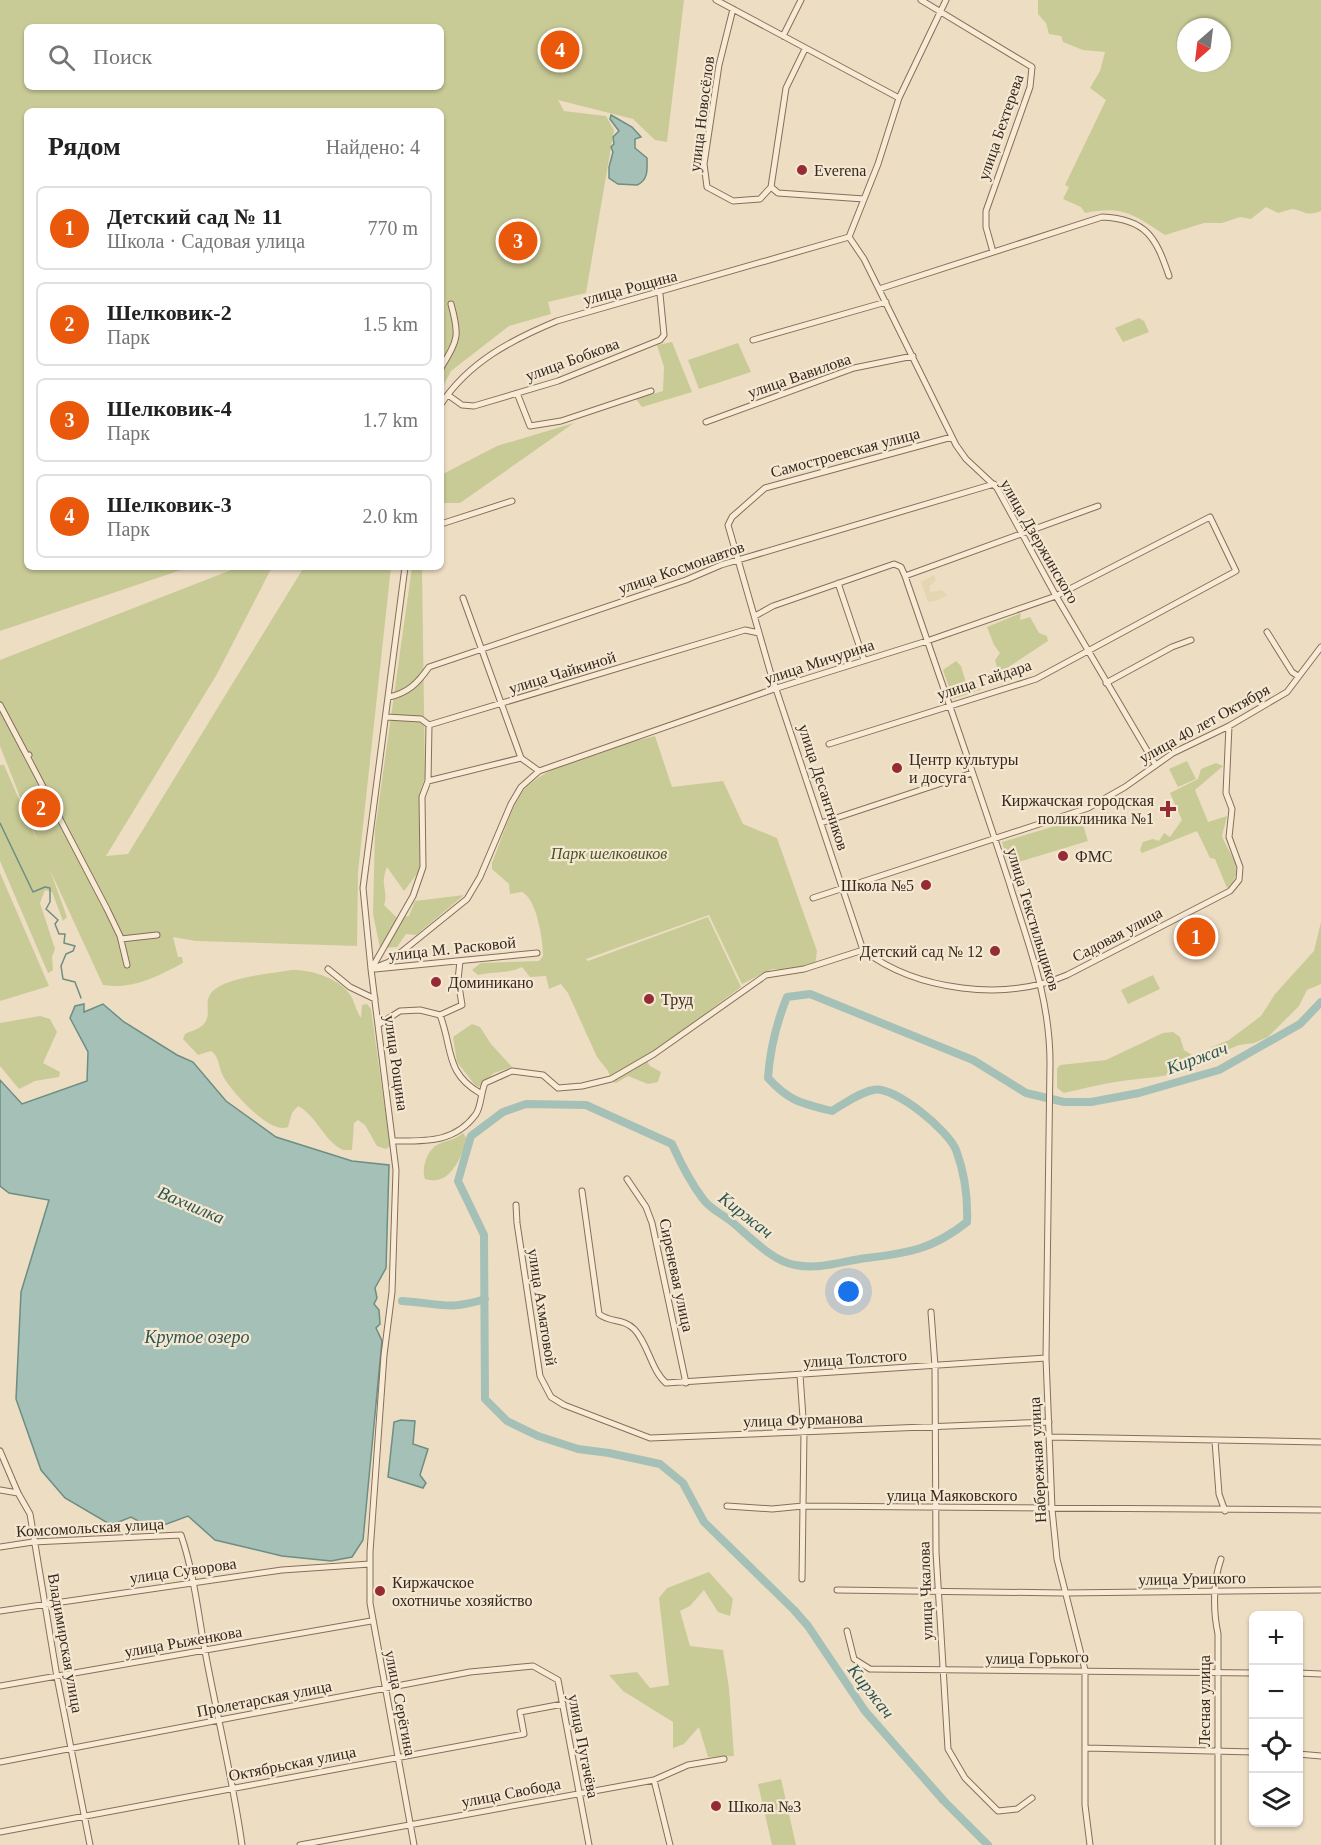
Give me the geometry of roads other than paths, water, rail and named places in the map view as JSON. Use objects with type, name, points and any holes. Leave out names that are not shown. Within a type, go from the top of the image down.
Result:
[{"type":"street","points":[[716,0],[899,98]]},
{"type":"street","points":[[783,36],[801,0]]},
{"type":"street","name":"улица Бехтерева","points":[[921,0],[1030,64],[1033,70],[1030,87],[986,211],[986,227],[993,252]]},
{"type":"street","points":[[849,237],[899,98],[945,0]]},
{"type":"street","name":"улица Новосёлов","points":[[733,9],[719,65],[704,164],[705,178],[707,187],[734,201],[760,199],[771,187]]},
{"type":"street","points":[[805,49],[786,88],[771,187],[778,193],[864,199]]},
{"type":"street","points":[[879,289],[1092,219],[1114,217],[1135,224],[1155,240],[1169,276]]},
{"type":"street","name":"улица Дзержинского","points":[[849,237],[879,289],[952,437],[966,459],[994,484],[1088,652],[1155,764]]},
{"type":"street","name":"улица Рощина","points":[[444,400],[464,375],[491,354],[528,333],[557,321],[660,294],[849,237]]},
{"type":"street","name":"улица Бобкова","points":[[448,395],[462,405],[474,406],[558,381],[660,340],[663,335],[660,294]]},
{"type":"street","points":[[753,340],[885,302]]},
{"type":"street","points":[[444,363],[454,346],[458,332],[451,304]]},
{"type":"street","name":"улица Вавилова","points":[[706,422],[854,368],[913,357]]},
{"type":"street","points":[[517,393],[531,426],[561,421],[651,391]]},
{"type":"street","name":"Самостроевская улица","points":[[736,561],[728,528],[732,517],[765,489],[952,437]]},
{"type":"street","name":"улица Космонавтов","points":[[389,697],[404,694],[420,680],[429,667],[736,561],[994,484]]},
{"type":"street","points":[[444,523],[512,501]]},
{"type":"street","points":[[905,576],[1098,506]]},
{"type":"street","name":"улица Гайдара","points":[[829,744],[1036,679],[1236,571],[1210,517]]},
{"type":"street","name":"улица Мичурина","points":[[539,771],[777,688],[927,641],[1056,596],[1210,517]]},
{"type":"street","points":[[736,561],[755,618]]},
{"type":"street","name":"улица Чайкиной","points":[[745,630],[755,618],[838,583],[894,564],[901,567],[905,576]]},
{"type":"street","name":"улица Рощина","points":[[370,1564],[384,1355],[393,1292],[396,1170],[363,888],[405,570]]},
{"type":"street","name":"улица Текстильщиков","points":[[905,576],[995,837],[1042,985],[1047,1014],[1050,1070]]},
{"type":"street","points":[[838,583],[864,660]]},
{"type":"street","points":[[371,969],[389,962],[468,899],[480,877],[511,804],[521,787],[539,771],[522,758],[500,705],[463,598]]},
{"type":"street","name":"улица Десантников","points":[[755,618],[863,950]]},
{"type":"street","name":"улица Чайкиной","points":[[429,725],[745,630],[759,633]]},
{"type":"street","points":[[1267,632],[1292,672],[1298,676]]},
{"type":"street","points":[[1106,683],[1172,646],[1191,640]]},
{"type":"street","name":"улица 40 лет Октября","points":[[813,898],[1088,808],[1125,787],[1155,764],[1229,726],[1287,692],[1321,647]]},
{"type":"street","points":[[0,705],[121,939],[127,965]]},
{"type":"street","points":[[371,969],[413,896],[423,867],[422,797],[428,781],[429,725],[421,719],[386,717]]},
{"type":"street","name":"Садовая улица","points":[[863,950],[898,972],[952,988],[1042,985],[1067,975],[1230,891],[1239,880],[1240,867],[1229,837],[1232,808],[1226,793],[1229,726]]},
{"type":"street","points":[[428,781],[522,758]]},
{"type":"street","points":[[821,823],[972,773]]},
{"type":"street","points":[[121,939],[157,934]]},
{"type":"street","points":[[394,1141],[434,1141],[453,1136],[477,1113],[480,1093],[485,1083],[512,1071],[543,1075],[558,1088],[582,1086],[610,1079],[654,1054],[759,979],[776,972],[804,969],[863,950]]},
{"type":"street","name":"улица М. Расковой","points":[[371,969],[537,953]]},
{"type":"street","points":[[378,1025],[400,1011],[420,1010],[440,1016],[462,1005],[458,980],[459,961]]},
{"type":"street","points":[[389,962],[394,968]]},
{"type":"street","points":[[328,969],[350,987],[375,999]]},
{"type":"street","points":[[440,1016],[447,1034],[453,1067],[467,1086],[480,1093]]},
{"type":"street","name":"Набережная улица","points":[[1050,1070],[1046,1358],[1052,1509],[1057,1559],[1084,1670],[1085,1805],[1090,1845]]},
{"type":"street","name":"Сиреневая улица","points":[[627,1179],[646,1207],[652,1223],[686,1383]]},
{"type":"street","name":"улица Толстого","points":[[582,1191],[599,1314],[605,1319],[624,1320],[636,1330],[666,1383],[800,1376],[1046,1358]]},
{"type":"street","name":"улица Ахматовой","points":[[516,1205],[540,1376],[551,1397],[564,1405]]},
{"type":"street","name":"улица Чкалова","points":[[931,1312],[935,1366],[939,1629],[944,1671],[948,1749],[965,1778],[998,1811],[1017,1809],[1032,1798]]},
{"type":"street","points":[[800,1376],[804,1432],[802,1579]]},
{"type":"street","name":"улица Фурманова","points":[[564,1405],[650,1438],[1049,1422]]},
{"type":"street","points":[[1050,1437],[1321,1443]]},
{"type":"street","points":[[1215,1441],[1219,1494],[1225,1510]]},
{"type":"street","name":"Владимирская улица","points":[[0,1450],[18,1493],[30,1514],[57,1677],[90,1845]]},
{"type":"street","points":[[0,1490],[18,1493]]},
{"type":"street","name":"улица Маяковского","points":[[727,1506],[772,1509],[803,1506],[1321,1510]]},
{"type":"street","name":"Комсомольская улица","points":[[0,1547],[33,1542],[181,1535],[194,1582]]},
{"type":"street","name":"Лесная улица","points":[[1218,1845],[1216,1590],[1221,1559]]},
{"type":"street","name":"улица Суворова","points":[[0,1611],[282,1570],[370,1564]]},
{"type":"street","name":"улица Серёгина","points":[[370,1564],[371,1621],[414,1845]]},
{"type":"street","points":[[194,1582],[205,1651],[234,1788],[242,1845]]},
{"type":"street","name":"улица Урицкого","points":[[837,1590],[1064,1593],[1321,1590]]},
{"type":"street","name":"улица Рыженкова","points":[[0,1686],[371,1621]]},
{"type":"street","name":"улица Горького","points":[[847,1631],[854,1659],[870,1670],[1249,1673]]},
{"type":"street","name":"Пролетарская улица","points":[[0,1762],[480,1670],[533,1666]]},
{"type":"street","name":"улица Пугачёва","points":[[533,1666],[558,1680],[589,1845]]},
{"type":"street","points":[[1303,1674],[1321,1674]]},
{"type":"street","name":"Октябрьская улица","points":[[0,1832],[524,1734],[520,1712],[562,1704]]},
{"type":"street","points":[[1086,1748],[1249,1752]]},
{"type":"street","points":[[1303,1754],[1321,1755]]},
{"type":"street","name":"улица Свобода","points":[[300,1845],[654,1780],[688,1765],[724,1759]]},
{"type":"street","points":[[654,1780],[670,1845]]},
{"type":"water","points":[[611,115],[632,127],[641,137],[635,139],[635,148],[647,158],[647,170],[644,180],[637,185],[618,184],[609,178],[613,137],[619,131],[610,119]]},
{"type":"water","name":"Крутое озеро","points":[[84,1004],[84,1012],[103,1004],[124,1022],[177,1055],[193,1062],[226,1101],[276,1137],[352,1161],[389,1165],[386,1268],[375,1288],[377,1298],[374,1304],[379,1310],[380,1324],[376,1328],[382,1341],[363,1540],[352,1557],[331,1561],[282,1556],[215,1540],[188,1516],[153,1529],[131,1517],[111,1525],[65,1498],[41,1470],[16,1399],[21,1292],[49,1200],[9,1193],[0,1186],[0,1080],[22,1104],[87,1081],[88,1052],[70,1018],[75,1006]]},
{"type":"water","points":[[415,1421],[413,1444],[428,1449],[420,1475],[426,1483],[423,1488],[388,1477],[394,1422]]},
{"type":"waterway","points":[[0,823],[33,892],[45,887],[50,888],[50,902],[46,909],[58,920],[55,924],[59,934],[65,934],[64,943],[75,946],[73,951],[66,954],[61,966],[63,979],[75,982],[81,998]]},
{"type":"waterway","name":"Киржач","points":[[988,1845],[944,1801],[865,1711],[808,1626],[794,1610],[704,1522],[683,1483],[660,1464],[578,1449],[538,1436],[507,1421],[485,1399],[484,1235],[458,1181],[471,1136],[503,1112],[526,1104],[586,1105],[672,1144],[682,1166],[706,1203],[778,1259],[795,1265],[831,1265],[908,1252],[931,1244],[955,1231],[967,1222],[965,1185],[962,1168],[951,1142],[932,1121],[907,1102],[882,1090],[873,1090],[857,1096],[832,1111],[790,1097],[768,1078],[774,1036],[787,997],[810,994],[973,1060],[1026,1093],[1064,1102],[1091,1102],[1139,1093],[1219,1070],[1300,1024],[1321,1002]]},
{"type":"waterway","name":"Вахчилка","points":[[402,1301],[462,1305],[485,1299]]},
{"type":"place","name":"Шелковик-3","points":[[560,50]]},
{"type":"place","name":"Everena","points":[[802,170]]},
{"type":"place","name":"Шелковик-4","points":[[518,241]]},
{"type":"place","name":"Центр культуры и досуга","points":[[897,768]]},
{"type":"place","name":"Шелковик-2","points":[[41,808]]},
{"type":"place","name":"Киржачская городская поликлиника №1","points":[[1168,809]]},
{"type":"place","name":"ФМС","points":[[1063,856]]},
{"type":"place","name":"Школа №5","points":[[926,885]]},
{"type":"place","name":"Детский сад № 11","points":[[1196,937]]},
{"type":"place","name":"Детский сад № 12","points":[[995,951]]},
{"type":"place","name":"Доминикано","points":[[436,982]]},
{"type":"place","name":"Труд","points":[[649,999]]},
{"type":"place","name":"Киржачское охотничье хозяйство","points":[[380,1591]]},
{"type":"place","name":"Школа №3","points":[[716,1806]]},
{"type":"park label","name":"Парк шелковиков","points":[[609,853]]}]
